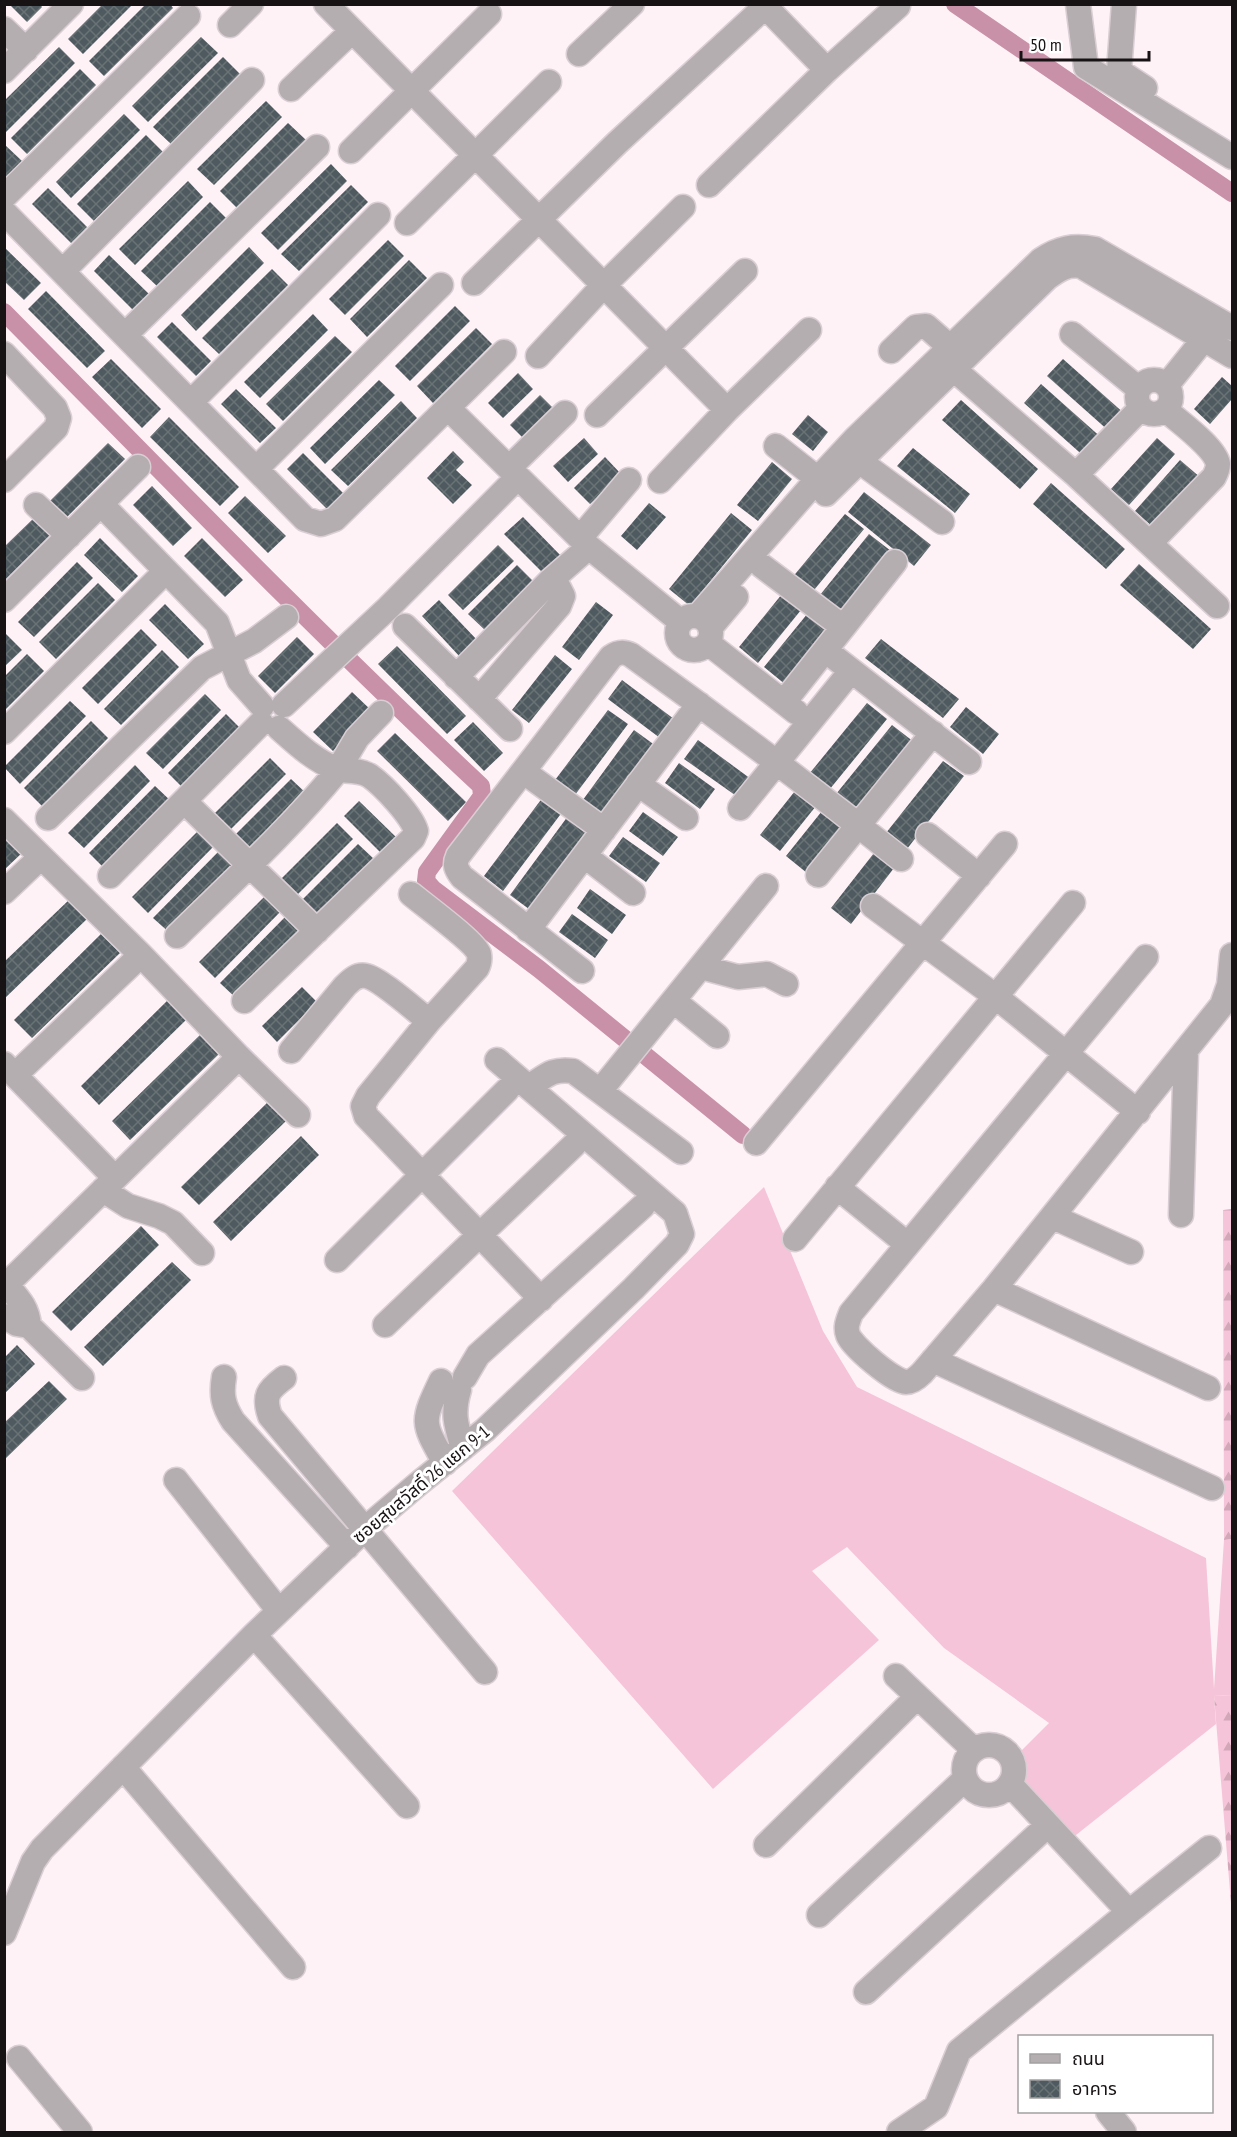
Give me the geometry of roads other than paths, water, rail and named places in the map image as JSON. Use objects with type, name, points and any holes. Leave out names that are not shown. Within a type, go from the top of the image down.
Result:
[{"type":"street","points":[[4,71],[70,4]]},
{"type":"street","points":[[230,25],[251,4]]},
{"type":"street","points":[[326,4],[727,410]]},
{"type":"street","points":[[579,54],[632,4]]},
{"type":"street","points":[[474,283],[617,143],[765,5],[827,70]]},
{"type":"street","points":[[709,185],[827,70],[898,6]]},
{"type":"street","points":[[1124,12],[1119,71],[1233,144]]},
{"type":"street","points":[[351,151],[489,14]]},
{"type":"street","points":[[1079,14],[1086,67],[1233,157]]},
{"type":"street","points":[[4,197],[188,16]]},
{"type":"street","points":[[4,29],[26,50]]},
{"type":"street","points":[[291,89],[352,31]]},
{"type":"street","points":[[63,272],[252,80]]},
{"type":"street","points":[[407,223],[549,82]]},
{"type":"street","points":[[125,335],[317,147]]},
{"type":"street","points":[[538,356],[603,286],[683,207]]},
{"type":"street","points":[[4,212],[305,519],[321,524],[334,519],[504,352]]},
{"type":"street","points":[[191,402],[378,215]]},
{"type":"street","points":[[948,358],[1041,260],[1055,250],[1076,246],[1095,249],[1225,324],[1204,341],[1167,385]]},
{"type":"street","points":[[699,627],[762,566],[811,510],[892,402],[1060,268],[1072,265],[1091,272],[1204,341],[1233,356]]},
{"type":"street","points":[[597,415],[745,271]]},
{"type":"street","points":[[256,469],[441,285]]},
{"type":"street","points":[[891,351],[916,327],[926,326],[948,358],[1216,606]]},
{"type":"street","points":[[660,481],[727,410],[809,330]]},
{"type":"street","points":[[1072,334],[1140,399],[1152,414],[1166,410],[1172,398],[1167,385],[1155,380],[1148,381],[1140,399],[1076,475]]},
{"type":"street","points":[[4,354],[55,408],[59,418],[56,428],[4,480]]},
{"type":"street","points":[[448,408],[585,542],[699,627],[810,722]]},
{"type":"street","points":[[1150,543],[1214,477],[1218,468],[1218,461],[1212,451],[1166,410]]},
{"type":"street","points":[[111,876],[271,716],[388,608],[513,473],[565,413]]},
{"type":"street","points":[[776,446],[818,479]]},
{"type":"street","points":[[699,627],[818,479],[853,455]]},
{"type":"street","points":[[853,455],[942,522]]},
{"type":"street","points":[[4,600],[138,467]]},
{"type":"street","points":[[456,677],[585,542],[629,480]]},
{"type":"street","points":[[100,504],[217,623],[239,680],[307,754],[338,770],[360,772],[370,776],[408,814],[414,824],[416,831],[413,838],[244,1001]]},
{"type":"street","points":[[36,505],[69,536]]},
{"type":"street","points":[[784,702],[896,562]]},
{"type":"street","points":[[762,566],[843,627]]},
{"type":"street","points":[[4,732],[165,572]]},
{"type":"street","points":[[479,699],[559,606],[563,596],[559,588],[550,581]]},
{"type":"street","points":[[48,818],[202,668],[254,641],[286,617]]},
{"type":"street","points":[[405,626],[510,729]]},
{"type":"street","points":[[825,650],[969,762]]},
{"type":"street","points":[[582,970],[462,877],[456,868],[458,856],[611,657],[618,653],[625,652],[631,655],[699,704],[778,762],[901,859]]},
{"type":"street","points":[[740,808],[851,671]]},
{"type":"street","points":[[528,930],[699,704]]},
{"type":"street","points":[[177,936],[320,792],[338,770],[357,738],[381,713]]},
{"type":"street","points":[[818,875],[933,733]]},
{"type":"street","points":[[524,772],[604,830]]},
{"type":"street","points":[[638,784],[686,818]]},
{"type":"street","points":[[184,801],[317,931]]},
{"type":"street","points":[[4,820],[298,1115]]},
{"type":"street","points":[[928,835],[979,876]]},
{"type":"street","points":[[756,1143],[1005,844]]},
{"type":"street","points":[[585,856],[633,893]]},
{"type":"street","points":[[4,892],[41,857]]},
{"type":"street","points":[[600,1091],[766,886]]},
{"type":"street","points":[[411,894],[468,941],[479,952],[480,962],[368,1096],[363,1106],[366,1116],[541,1299]]},
{"type":"street","points":[[795,1239],[1073,903]]},
{"type":"street","points":[[873,906],[995,996],[1138,1112]]},
{"type":"street","points":[[141,956],[10,1070],[128,1206],[173,1223],[202,1252]]},
{"type":"street","points":[[1146,957],[850,1313],[846,1326],[853,1345],[897,1380],[906,1382],[914,1380],[933,1360],[994,1289],[1186,1052],[1222,1005],[1231,985],[1233,956]]},
{"type":"street","points":[[701,967],[738,977],[767,974],[786,984]]},
{"type":"street","points":[[291,1051],[355,977],[365,975],[376,981],[429,1021]]},
{"type":"street","points":[[674,1001],[717,1036]]},
{"type":"street","points":[[1181,1215],[1186,1052]]},
{"type":"street","points":[[29,1326],[29,1316],[25,1306],[6,1286],[238,1057]]},
{"type":"street","name":"ซอยสุขสวัสดิ์ 26 แยก 9-1","points":[[4,1933],[33,1862],[42,1849],[254,1635],[365,1529],[486,1430],[677,1244],[682,1233],[675,1213],[518,1089],[497,1060]]},
{"type":"street","points":[[337,1260],[422,1176],[518,1089],[560,1069],[573,1071],[681,1152]]},
{"type":"street","points":[[385,1325],[573,1145]]},
{"type":"street","points":[[837,1187],[907,1244]]},
{"type":"street","points":[[454,1456],[426,1425],[427,1412],[450,1387],[461,1360],[478,1355],[643,1206]]},
{"type":"street","points":[[1053,1217],[1131,1252]]},
{"type":"street","points":[[994,1289],[1208,1388]]},
{"type":"street","points":[[4,1316],[17,1324],[29,1326],[82,1378]]},
{"type":"street","points":[[933,1360],[1212,1488]]},
{"type":"street","points":[[224,1377],[222,1393],[224,1407],[233,1421],[347,1547]]},
{"type":"street","points":[[284,1378],[271,1388],[267,1395],[266,1405],[270,1416],[485,1672]]},
{"type":"street","points":[[176,1480],[279,1611]]},
{"type":"street","points":[[254,1635],[407,1806]]},
{"type":"street","points":[[896,1676],[974,1750]]},
{"type":"street","points":[[766,1845],[917,1697]]},
{"type":"street","points":[[988,1745],[1004,1749],[1015,1769],[1010,1784],[1005,1790],[990,1796],[975,1791],[965,1779],[965,1763],[974,1750],[988,1745]]},
{"type":"street","points":[[123,1767],[293,1967]]},
{"type":"street","points":[[819,1915],[965,1779]]},
{"type":"street","points":[[1010,1784],[1129,1912]]},
{"type":"street","points":[[866,1992],[1048,1825]]},
{"type":"street","points":[[899,2133],[936,2107],[959,2051],[1209,1848]]},
{"type":"street","points":[[19,2058],[80,2133]]},
{"type":"street","points":[[1109,2113],[1124,2133]]},
{"type":"waterway","points":[[955,4],[1232,193]]},
{"type":"waterway","points":[[4,312],[299,611],[481,786],[482,796],[427,872],[426,881],[433,889],[539,969],[743,1135]]}]
